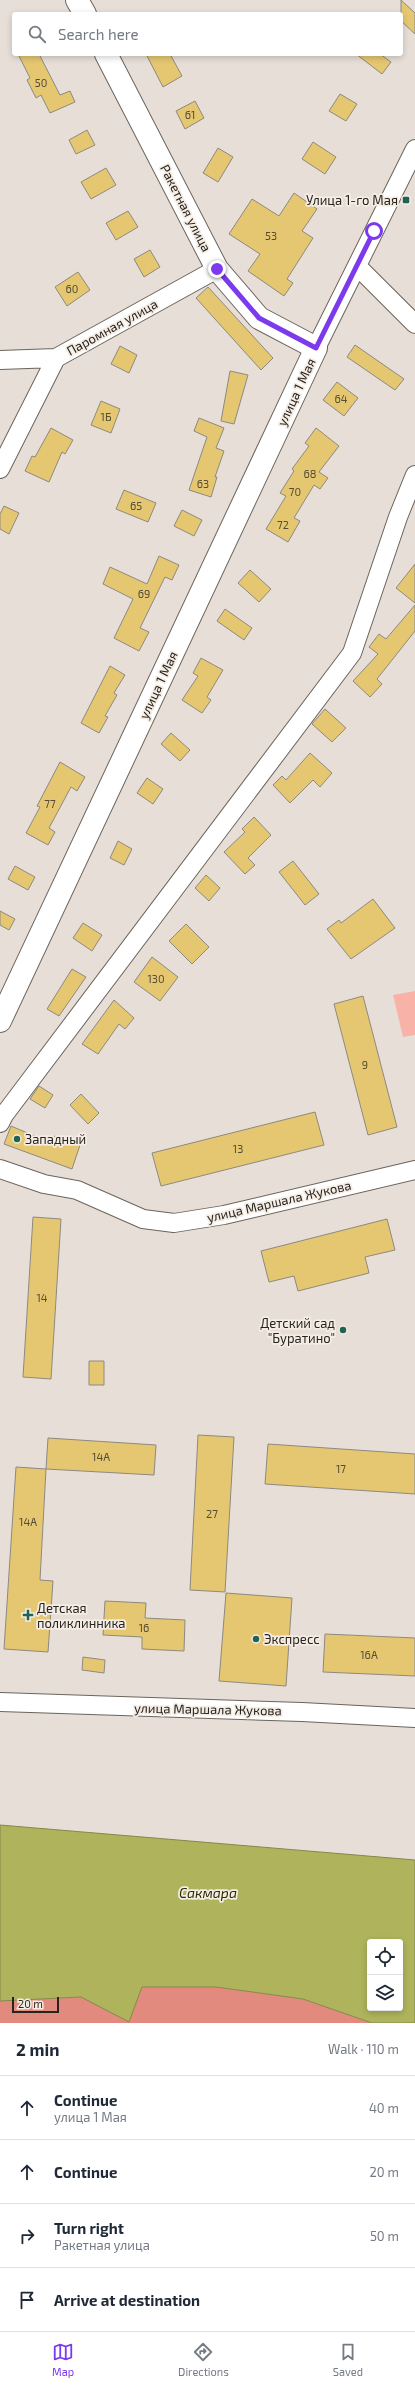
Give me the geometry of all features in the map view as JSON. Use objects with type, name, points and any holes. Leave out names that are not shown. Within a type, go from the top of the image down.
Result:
[{"type":"main road","points":[[77,0],[84,12]]},
{"type":"main road","name":"Ракетная улица","points":[[107,56],[217,269],[259,318],[316,348]]},
{"type":"main road","name":"улица 1 Мая","points":[[0,1021],[316,348]]},
{"type":"street","points":[[316,348],[358,267],[415,149]]},
{"type":"street","points":[[358,267],[415,324]]},
{"type":"street","name":"Паромная улица","points":[[0,360],[56,358],[217,269]]},
{"type":"street","points":[[0,469],[56,358]]},
{"type":"street","points":[[0,1123],[13,1102],[352,653],[398,517],[415,475]]},
{"type":"street","name":"улица Маршала Жукова","points":[[0,1169],[44,1184],[77,1190],[143,1219],[174,1223],[224,1215],[415,1170]]},
{"type":"street","name":"улица Маршала Жукова","points":[[0,1702],[302,1712],[415,1718]]},
{"type":"shaded area","points":[[415,991],[415,1035],[403,1037],[393,995]]},
{"type":"shaded area","points":[[142,1987],[216,1987],[303,1999],[372,2023],[0,2023],[0,2001],[81,1997],[129,2021]]},
{"type":"water","name":"Сакмара","points":[[0,1825],[415,1860],[415,2023],[372,2023],[303,1999],[216,1987],[142,1987],[129,2022],[81,1997],[0,2001]]},
{"type":"building","points":[[401,0],[415,13],[415,34],[403,23],[403,12],[401,12]]},
{"type":"building","points":[[19,56],[40,56],[60,95],[70,91],[75,102],[50,113],[41,95],[36,98],[27,80],[30,78]]},
{"type":"building","points":[[147,56],[171,56],[182,76],[163,87]]},
{"type":"building","points":[[359,56],[383,56],[391,62],[382,74]]},
{"type":"building","points":[[340,94],[357,104],[346,121],[329,111]]},
{"type":"building","points":[[195,101],[204,118],[185,129],[176,111]]},
{"type":"building","points":[[87,130],[95,145],[76,154],[69,140]]},
{"type":"building","points":[[313,142],[336,157],[325,174],[302,159]]},
{"type":"building","points":[[218,148],[233,157],[218,182],[203,173]]},
{"type":"building","points":[[106,168],[116,185],[91,199],[81,182]]},
{"type":"building","points":[[294,193],[317,209],[302,231],[313,238],[287,279],[293,283],[284,296],[248,271],[260,254],[229,234],[252,199],[279,216]]},
{"type":"building","points":[[128,211],[138,227],[116,240],[106,223]]},
{"type":"building","points":[[150,250],[160,267],[144,277],[134,259]]},
{"type":"building","points":[[78,272],[90,290],[67,306],[55,287]]},
{"type":"building","points":[[208,287],[273,358],[261,370],[196,298]]},
{"type":"building","points":[[355,345],[404,379],[395,390],[347,357]]},
{"type":"building","points":[[120,346],[137,355],[129,373],[111,364]]},
{"type":"building","points":[[230,371],[248,375],[234,424],[221,421]]},
{"type":"building","points":[[337,382],[358,398],[344,416],[323,400]]},
{"type":"building","points":[[101,401],[120,409],[111,433],[91,425]]},
{"type":"building","points":[[199,418],[224,428],[216,448],[224,451],[215,477],[217,477],[211,497],[189,490],[207,437],[194,431]]},
{"type":"building","points":[[51,428],[73,440],[65,454],[62,452],[49,482],[25,471],[32,456],[35,457]]},
{"type":"building","points":[[316,428],[339,446],[319,472],[328,478],[320,489],[314,485],[294,518],[300,521],[288,542],[266,529],[286,496],[280,493],[294,471],[292,469],[309,446],[305,443]]},
{"type":"building","points":[[124,490],[156,503],[148,522],[116,509]]},
{"type":"building","points":[[4,506],[19,513],[9,534],[0,529],[0,514]]},
{"type":"building","points":[[182,510],[202,520],[194,536],[174,526]]},
{"type":"building","points":[[159,556],[179,565],[172,580],[165,577],[140,628],[149,632],[139,651],[114,638],[133,599],[103,584],[110,567],[147,584]]},
{"type":"building","points":[[415,564],[415,603],[396,588]]},
{"type":"building","points":[[250,570],[271,589],[259,602],[238,583]]},
{"type":"building","points":[[415,605],[415,631],[377,679],[382,684],[370,697],[353,681],[378,654],[369,647],[379,634],[386,639]]},
{"type":"building","points":[[225,609],[252,628],[244,640],[217,621]]},
{"type":"building","points":[[201,658],[223,670],[207,697],[211,700],[202,713],[182,700],[198,676],[193,673]]},
{"type":"building","points":[[110,666],[125,675],[114,693],[117,695],[105,716],[108,717],[99,733],[81,723]]},
{"type":"building","points":[[325,709],[346,728],[332,742],[312,724]]},
{"type":"building","points":[[171,733],[190,750],[180,761],[161,744]]},
{"type":"building","points":[[310,753],[332,773],[320,787],[313,780],[290,803],[273,785],[282,776],[286,780]]},
{"type":"building","points":[[60,762],[85,777],[77,791],[71,787],[49,828],[55,832],[48,845],[26,833],[40,807],[37,806]]},
{"type":"building","points":[[147,778],[163,789],[153,804],[137,793]]},
{"type":"building","points":[[254,817],[271,835],[248,858],[255,865],[245,874],[224,852],[245,832],[242,829]]},
{"type":"building","points":[[118,841],[132,849],[124,865],[110,858]]},
{"type":"building","points":[[293,861],[319,894],[305,905],[279,872]]},
{"type":"building","points":[[15,866],[35,877],[28,890],[8,879]]},
{"type":"building","points":[[206,875],[220,888],[209,901],[195,888]]},
{"type":"building","points":[[373,899],[395,928],[351,959],[327,929],[339,920],[341,923]]},
{"type":"building","points":[[0,911],[15,919],[9,930],[0,925]]},
{"type":"building","points":[[83,923],[102,935],[92,951],[73,938]]},
{"type":"building","points":[[186,924],[209,947],[192,964],[169,941]]},
{"type":"building","points":[[152,957],[178,977],[160,1001],[134,982]]},
{"type":"building","points":[[72,969],[86,977],[59,1016],[47,1009]]},
{"type":"building","points":[[363,996],[397,1127],[368,1135],[334,1004]]},
{"type":"building","points":[[114,1000],[134,1018],[125,1029],[119,1024],[98,1054],[82,1044]]},
{"type":"building","points":[[39,1086],[53,1095],[45,1108],[30,1099]]},
{"type":"building","points":[[81,1094],[99,1113],[88,1124],[70,1105]]},
{"type":"building","points":[[315,1112],[324,1145],[161,1186],[152,1153]]},
{"type":"building","points":[[11,1126],[51,1143],[54,1136],[80,1145],[72,1169],[4,1144]]},
{"type":"building","points":[[33,1217],[61,1219],[51,1379],[23,1377]]},
{"type":"building","points":[[387,1219],[395,1250],[365,1257],[369,1273],[298,1291],[294,1276],[269,1282],[261,1251]]},
{"type":"building","points":[[89,1361],[104,1361],[104,1385],[89,1385]]},
{"type":"building","points":[[198,1435],[234,1437],[225,1592],[190,1590]]},
{"type":"building","points":[[48,1438],[156,1445],[154,1475],[46,1469]]},
{"type":"building","points":[[268,1444],[415,1454],[415,1494],[265,1484]]},
{"type":"building","points":[[16,1467],[46,1469],[40,1580],[53,1581],[48,1652],[4,1649]]},
{"type":"building","name":"Экспресс","points":[[226,1593],[292,1598],[286,1686],[219,1681]]},
{"type":"building","points":[[105,1601],[146,1603],[145,1618],[185,1620],[184,1651],[142,1649],[142,1637],[103,1635]]},
{"type":"building","points":[[325,1634],[415,1638],[415,1676],[323,1672]]},
{"type":"building","points":[[83,1657],[105,1660],[104,1673],[82,1670]]},
{"type":"place","name":"Улица 1-го Мая","points":[[406,200]]},
{"type":"place","name":"Западный","points":[[17,1139]]},
{"type":"place","name":"Детский сад \"Буратино\"","points":[[343,1330]]},
{"type":"place","name":"Детская поликлинника","points":[[28,1615]]},
{"type":"place","name":"Экспресс","points":[[256,1639]]},
{"type":"route","points":[[217,269],[259,318],[316,348],[358,267],[374,231]]}]
